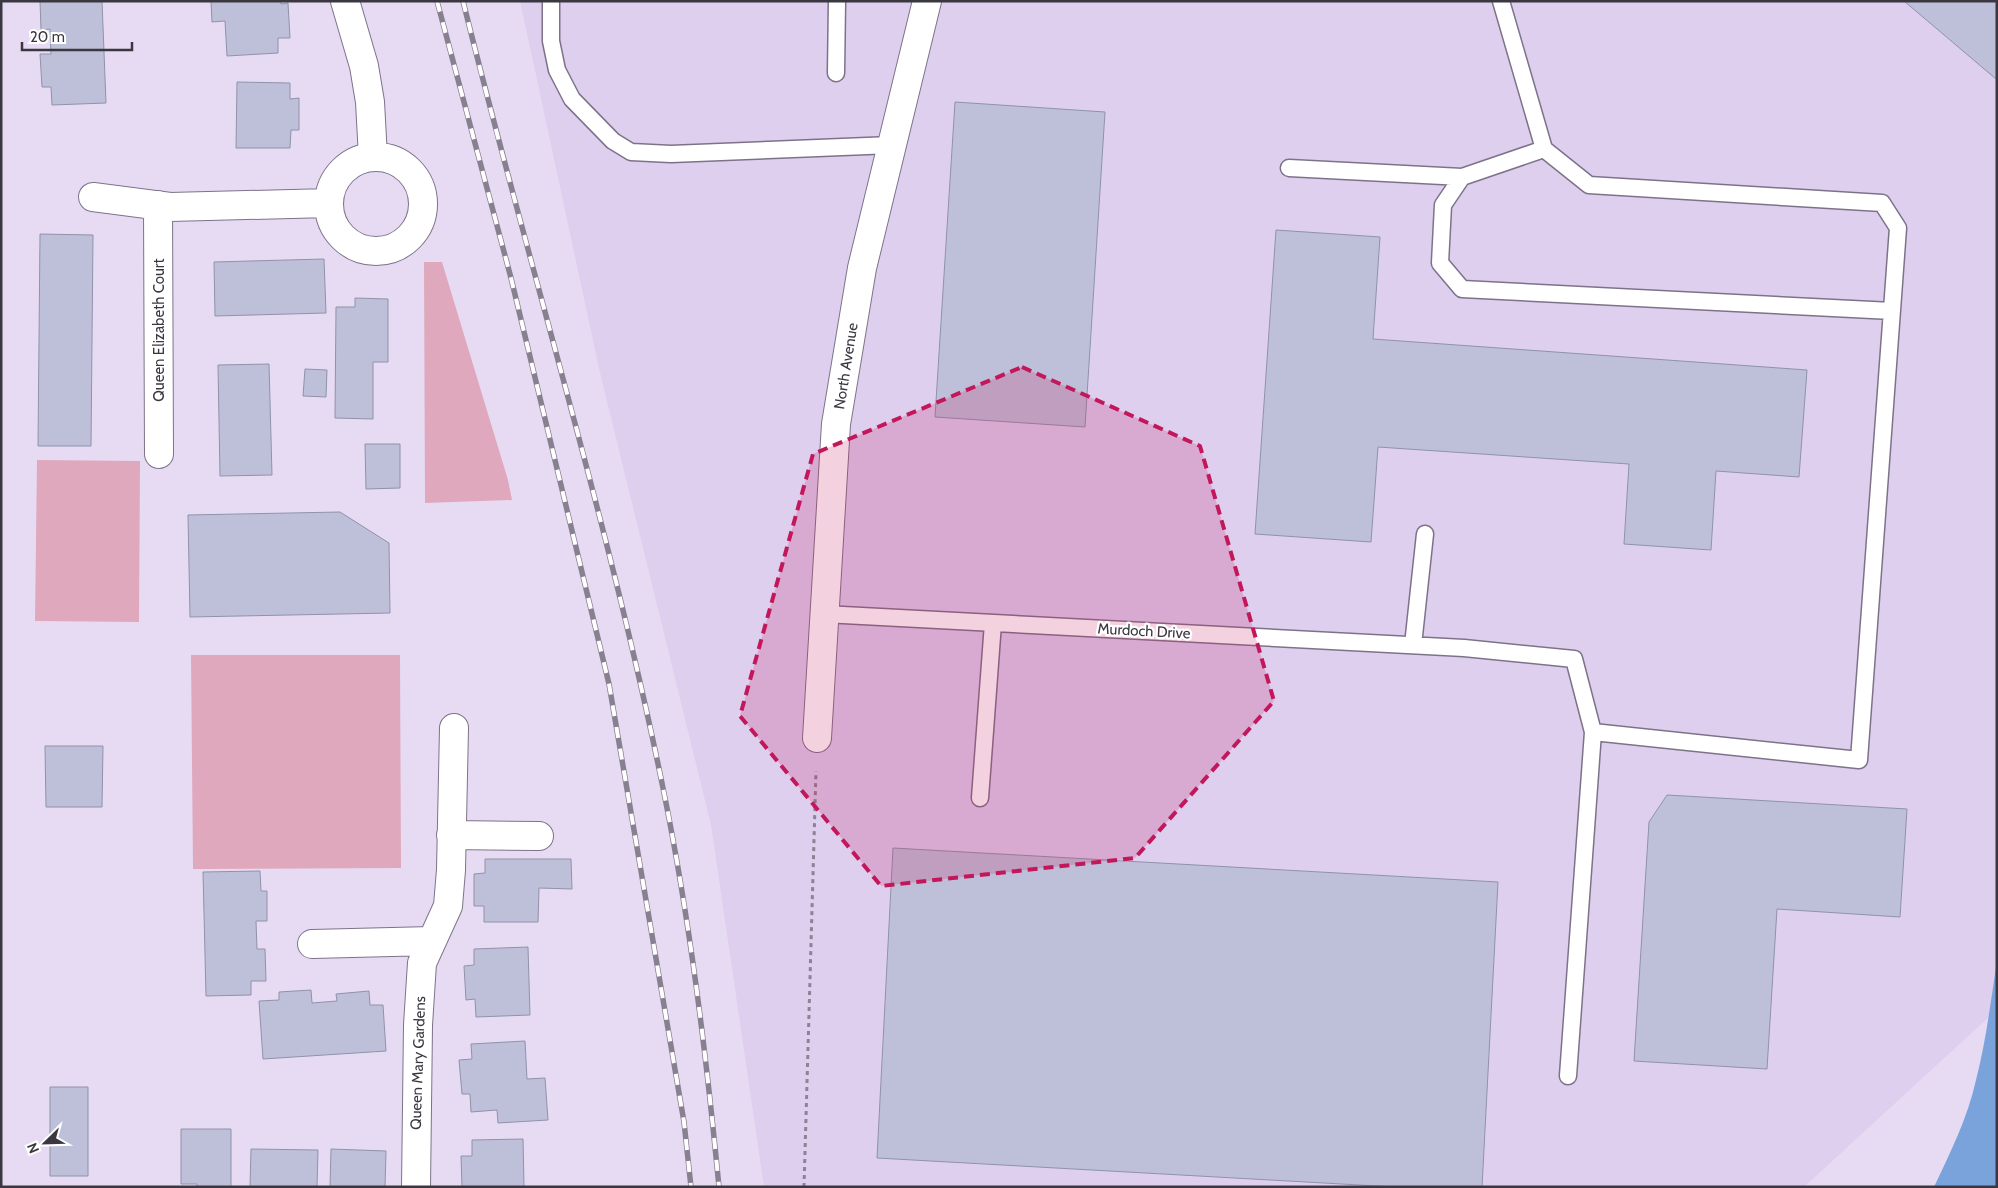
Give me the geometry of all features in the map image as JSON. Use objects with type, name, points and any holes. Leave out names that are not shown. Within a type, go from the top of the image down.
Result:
[{"type":"street","points":[[345,1],[364,66],[370,102],[373,157]]},
{"type":"street","name":"North Avenue","points":[[816,738],[836,424],[862,268],[927,1]]},
{"type":"street","points":[[373,157],[385,158],[400,164],[416,179],[421,189],[423,208],[418,226],[407,240],[392,249],[368,251],[350,244],[342,237],[333,223],[329,203],[333,186],[346,168],[373,157]]},
{"type":"street","points":[[94,196],[170,206],[329,203]]},
{"type":"street","name":"Queen Elizabeth Court","points":[[158,205],[160,454]]},
{"type":"street","name":"Queen Mary Gardens","points":[[416,1187],[418,1025],[422,963],[448,906],[454,728]]},
{"type":"street","points":[[451,835],[539,836]]},
{"type":"street","points":[[312,944],[432,940]]},
{"type":"lane","points":[[551,1],[551,41],[557,70],[572,99],[613,141],[631,152],[671,154],[892,145]]},
{"type":"lane","points":[[836,73],[837,1]]},
{"type":"lane","points":[[1501,1],[1544,149],[1589,184],[1882,203],[1898,228],[1859,760],[1593,732],[1568,1076]]},
{"type":"lane","points":[[1290,168],[1462,177],[1544,149]]},
{"type":"lane","points":[[1462,177],[1443,205],[1440,262],[1462,290],[1892,311]]},
{"type":"lane","points":[[1413,645],[1425,534]]},
{"type":"lane","name":"Murdoch Drive","points":[[824,614],[1464,648],[1574,659],[1593,732]]},
{"type":"lane","points":[[980,798],[993,623]]},
{"type":"path","points":[[804,1187],[816,738]]},
{"type":"highlighted area","points":[[1022,367],[1200,446],[1274,701],[1135,858],[881,886],[740,716],[813,454]]},
{"type":"shaded area","points":[[520,1],[1997,1],[1997,960],[1989,1017],[1804,1187],[764,1187],[711,825],[600,373]]},
{"type":"shaded area","points":[[424,262],[442,262],[508,480],[512,500],[425,503]]},
{"type":"shaded area","points":[[37,460],[140,461],[139,622],[35,621]]},
{"type":"shaded area","points":[[191,655],[400,655],[401,868],[193,869]]},
{"type":"water","points":[[1997,960],[1997,1187],[1934,1187],[1958,1135],[1973,1094],[1980,1065]]},
{"type":"building","points":[[40,1],[102,1],[106,103],[52,105],[51,87],[42,87],[40,54],[51,54],[50,29],[41,30]]},
{"type":"building","points":[[211,1],[281,1],[281,4],[288,3],[290,38],[278,38],[278,53],[227,56],[225,21],[212,22]]},
{"type":"building","points":[[1904,1],[1997,1],[1997,79],[1996,79]]},
{"type":"building","points":[[237,82],[290,83],[290,99],[299,98],[299,130],[291,130],[290,148],[236,148]]},
{"type":"building","points":[[955,102],[1105,112],[1085,427],[935,417]]},
{"type":"building","points":[[1276,230],[1380,237],[1373,339],[1807,370],[1799,477],[1716,471],[1711,550],[1624,544],[1629,464],[1378,447],[1371,542],[1255,534]]},
{"type":"building","points":[[40,234],[93,235],[91,446],[38,446]]},
{"type":"building","points":[[324,259],[326,313],[215,316],[214,262]]},
{"type":"building","points":[[355,298],[388,299],[388,362],[373,362],[373,419],[335,418],[336,307],[355,307]]},
{"type":"building","points":[[269,364],[272,475],[220,476],[218,365]]},
{"type":"building","points":[[305,369],[327,370],[326,397],[303,396]]},
{"type":"building","points":[[365,444],[400,444],[400,488],[366,489]]},
{"type":"building","points":[[340,512],[389,543],[390,613],[190,617],[188,515]]},
{"type":"building","points":[[45,746],[103,746],[102,807],[46,807]]},
{"type":"building","points":[[1667,795],[1907,809],[1900,917],[1777,909],[1767,1069],[1634,1061],[1649,822]]},
{"type":"building","points":[[893,848],[1498,882],[1482,1187],[1395,1187],[877,1158]]},
{"type":"building","points":[[485,859],[571,859],[572,889],[539,888],[538,922],[484,922],[484,906],[474,906],[474,874],[485,873]]},
{"type":"building","points":[[260,871],[261,891],[267,891],[267,921],[256,921],[257,949],[265,949],[266,981],[251,981],[251,995],[206,996],[203,872]]},
{"type":"building","points":[[528,947],[530,1015],[476,1017],[475,999],[466,1000],[464,966],[474,965],[474,949]]},
{"type":"building","points":[[311,990],[312,1003],[337,1001],[336,994],[369,991],[370,1005],[383,1005],[386,1051],[263,1059],[259,1001],[279,1000],[279,992]]},
{"type":"building","points":[[525,1041],[527,1079],[545,1078],[548,1120],[498,1123],[497,1110],[471,1112],[470,1094],[462,1094],[459,1060],[472,1059],[471,1044]]},
{"type":"building","points":[[50,1087],[88,1087],[88,1176],[50,1176]]},
{"type":"building","points":[[181,1129],[231,1129],[231,1187],[197,1187],[197,1184],[181,1184]]},
{"type":"building","points":[[523,1139],[524,1187],[462,1187],[461,1156],[472,1156],[472,1140]]},
{"type":"building","points":[[251,1149],[318,1150],[317,1187],[250,1187]]},
{"type":"building","points":[[331,1149],[386,1151],[385,1187],[330,1187]]},
{"type":"railway","points":[[437,1],[511,278],[609,684],[684,1122],[691,1187]]},
{"type":"railway","points":[[463,1],[593,492],[642,689],[673,838],[689,937],[709,1087],[719,1187]]}]
